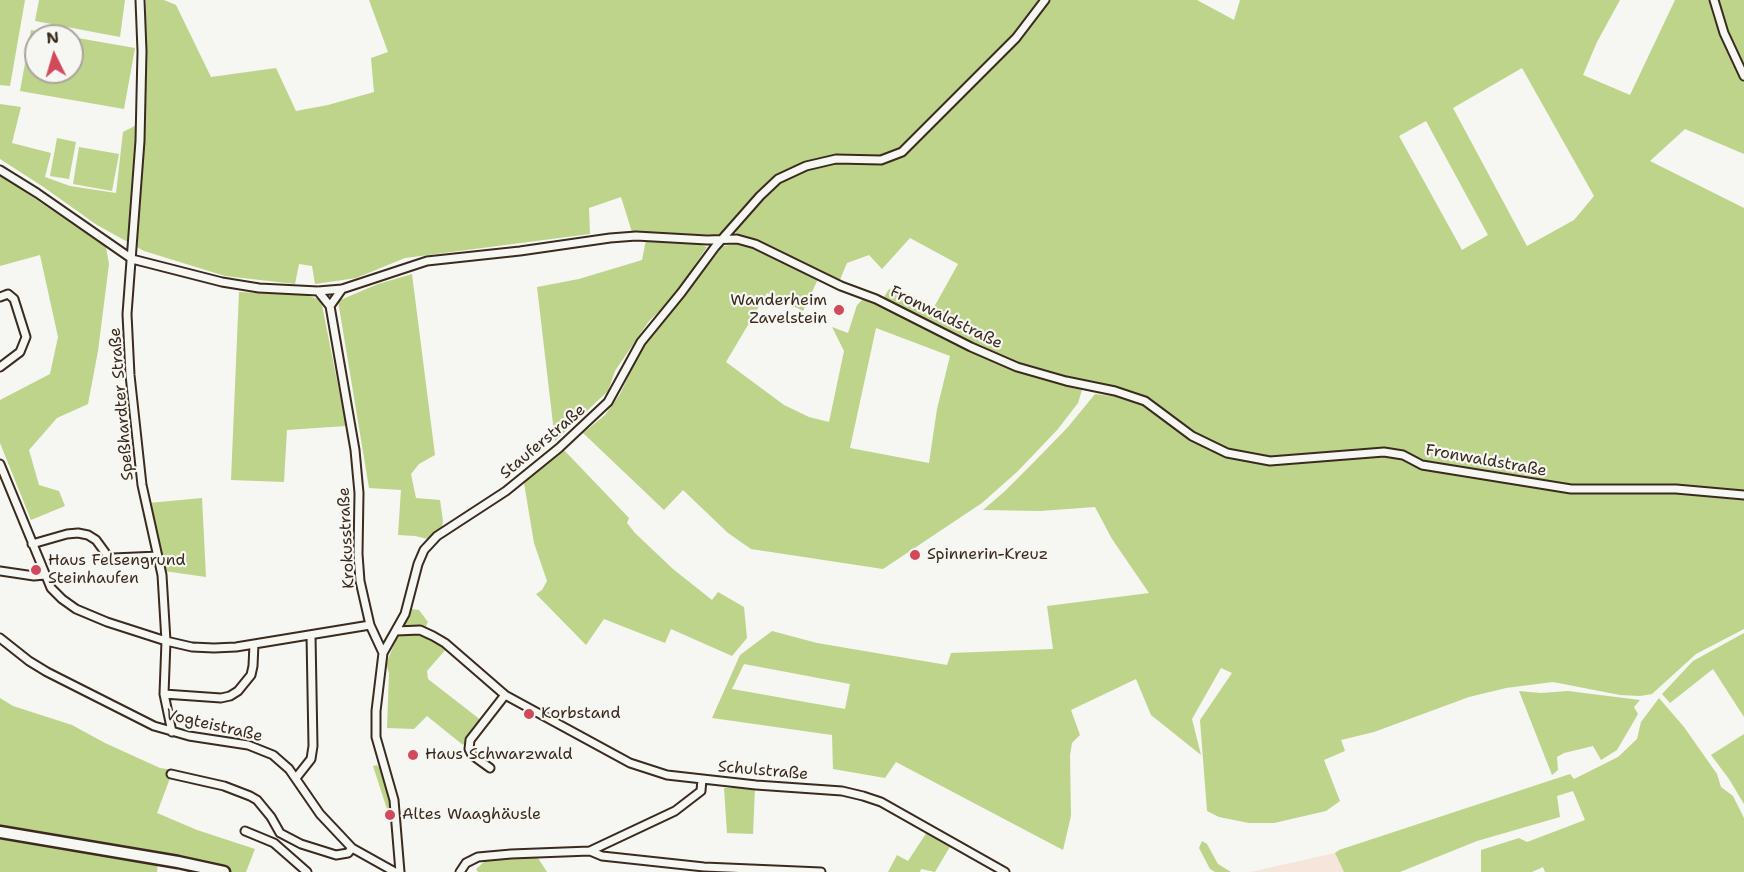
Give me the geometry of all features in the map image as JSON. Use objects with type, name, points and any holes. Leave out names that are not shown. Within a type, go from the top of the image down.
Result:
[{"type":"street","name":"Speßhardter Straße","points":[[140,0],[142,51],[140,141],[127,314],[130,375],[142,485],[158,556],[165,602],[164,694],[172,732]]},
{"type":"street","name":"Stauferstraße","points":[[383,653],[405,614],[424,550],[437,536],[506,491],[593,418],[608,402],[641,342],[721,240],[760,196],[787,174],[806,166],[836,159],[881,160],[902,152],[1016,38],[1045,0]]},
{"type":"street","points":[[1714,0],[1725,33],[1744,76]]},
{"type":"street","name":"Fronwaldstraße","points":[[0,170],[132,259],[231,284],[318,291],[342,289],[427,261],[627,236],[737,239],[755,244],[841,286],[876,299],[971,347],[1017,367],[1066,381],[1115,391],[1145,401],[1192,436],[1227,453],[1270,461],[1384,452],[1403,455],[1422,465],[1571,489],[1676,489],[1744,495]]},
{"type":"street","points":[[330,306],[342,289]]},
{"type":"street","name":"Krokusstraße","points":[[318,291],[330,306],[355,450],[359,493],[360,581],[370,625],[383,653]]},
{"type":"street","points":[[0,297],[8,294],[14,299],[26,337],[20,352],[0,367]]},
{"type":"street","points":[[0,464],[51,588],[76,609],[107,622],[192,647],[236,648],[370,625]]},
{"type":"street","points":[[32,544],[78,533],[96,540],[107,555],[113,558],[158,556]]},
{"type":"street","points":[[0,571],[34,576],[45,575]]},
{"type":"street","points":[[396,632],[420,630],[434,636],[505,695],[630,763],[667,775],[702,779]]},
{"type":"street","points":[[296,778],[311,759],[313,746],[311,635]]},
{"type":"street","name":"Vogteistraße","points":[[0,638],[28,661],[137,718],[172,732],[248,744],[262,749],[281,761],[296,778],[320,814],[352,848],[395,872]]},
{"type":"street","points":[[164,694],[220,698],[230,696],[238,691],[251,675],[254,644]]},
{"type":"street","points":[[383,653],[376,711],[376,737],[394,800],[400,872]]},
{"type":"street","points":[[490,768],[472,755],[470,740],[505,695]]},
{"type":"street","points":[[171,774],[216,783],[250,796],[257,800],[280,833],[313,848],[336,855],[348,853],[352,848]]},
{"type":"street","name":"Schulstraße","points":[[460,872],[466,863],[478,857],[590,851],[675,811],[701,791],[702,779],[842,791],[863,796],[881,802],[1005,872]]},
{"type":"street","points":[[245,831],[274,843],[307,872]]},
{"type":"street","points":[[0,832],[224,872]]},
{"type":"street","points":[[274,843],[280,833]]},
{"type":"street","points":[[590,851],[602,856],[704,867],[821,872]]},
{"type":"shaded area","points":[[1335,853],[1344,872],[1250,872]]},
{"type":"green space","points":[[0,0],[25,0],[10,86],[0,85]]},
{"type":"green space","points":[[39,0],[125,0],[120,37],[84,30],[84,24],[51,24],[35,21]]},
{"type":"green space","points":[[146,0],[164,0],[176,5],[211,77],[276,68],[296,111],[374,92],[371,58],[388,52],[369,0],[1039,0],[1012,35],[937,112],[1016,42],[1049,0],[1197,0],[1234,20],[1240,0],[1620,0],[1597,42],[1583,75],[1630,95],[1675,0],[1709,0],[1714,19],[1744,83],[1744,154],[1685,129],[1650,161],[1744,208],[1744,629],[1696,654],[1652,694],[1620,695],[1553,682],[1506,688],[1469,697],[1374,732],[1341,740],[1345,751],[1324,760],[1340,801],[1326,811],[1274,823],[1249,823],[1219,817],[1207,811],[1200,720],[1232,673],[1221,668],[1192,719],[1201,755],[1151,715],[1136,679],[1071,710],[1080,735],[1072,743],[1070,755],[1071,816],[1063,850],[896,762],[885,778],[833,769],[832,735],[712,718],[740,655],[772,631],[817,643],[947,665],[951,653],[1053,649],[1047,606],[1149,593],[1112,539],[1095,507],[1040,511],[983,510],[1068,427],[1095,394],[1120,397],[1115,386],[1086,383],[1017,363],[935,326],[890,302],[884,297],[889,289],[933,309],[958,264],[910,238],[882,269],[869,255],[847,263],[839,282],[780,251],[755,240],[739,237],[734,230],[781,179],[818,165],[809,162],[778,176],[725,231],[717,235],[632,232],[621,197],[589,208],[590,234],[405,258],[356,278],[315,284],[312,266],[299,264],[295,284],[225,276],[144,251],[97,225],[0,159],[0,104],[21,107],[12,143],[51,153],[45,177],[70,186],[116,193],[123,132],[146,120]],"holes":[[[1522,68],[1594,196],[1574,220],[1527,246],[1453,108]],[[1426,121],[1488,235],[1462,250],[1399,136]],[[744,664],[850,684],[845,709],[732,689]]]},
{"type":"green space","points":[[1717,0],[1744,0],[1744,63],[1728,30]]},
{"type":"green space","points":[[84,39],[135,48],[124,109],[20,91],[24,69],[24,84],[84,84]]},
{"type":"green space","points":[[57,138],[76,142],[69,179],[50,176]]},
{"type":"green space","points":[[79,147],[119,154],[112,191],[73,184]]},
{"type":"green space","points":[[0,175],[106,247],[109,264],[98,351],[88,404],[57,418],[29,450],[39,485],[59,491],[65,506],[31,520],[0,443],[0,400],[50,374],[58,337],[40,255],[0,266]]},
{"type":"green space","points":[[646,240],[699,244],[707,247],[672,299],[649,321],[615,371],[608,391],[555,441],[537,287],[579,279],[642,260]]},
{"type":"green space","points":[[738,244],[776,256],[819,277],[803,311],[767,293],[726,362],[784,405],[809,417],[829,422],[844,351],[832,327],[848,333],[857,305],[863,299],[1017,371],[1082,390],[1078,403],[1058,429],[1018,471],[982,503],[883,569],[751,549],[728,533],[683,490],[664,510],[583,433],[605,415],[620,394],[642,348],[723,246]],"holes":[[[876,328],[950,356],[937,409],[929,463],[850,448]]]},
{"type":"green space","points":[[412,274],[435,455],[419,464],[411,474],[416,498],[440,500],[443,521],[442,527],[428,539],[398,535],[401,490],[369,488],[338,301],[378,284]]},
{"type":"green space","points":[[239,292],[306,295],[321,300],[346,426],[287,430],[284,482],[231,480]]},
{"type":"green space","points":[[563,449],[629,518],[627,523],[635,533],[673,569],[712,600],[718,592],[744,607],[747,638],[732,656],[671,629],[665,643],[604,619],[586,645],[536,594],[542,590],[547,581],[534,543],[524,483]]},
{"type":"green space","points":[[202,498],[206,577],[164,571],[149,503]]},
{"type":"green space","points":[[411,609],[419,610],[428,622],[424,630],[407,629],[403,625]]},
{"type":"green space","points":[[409,632],[429,635],[447,648],[427,671],[428,679],[482,721],[463,745],[427,716],[414,729],[387,728],[389,673],[386,664],[398,635]]},
{"type":"green space","points":[[1744,633],[1744,717],[1713,669],[1670,703],[1662,694],[1693,661]]},
{"type":"green space","points":[[1519,691],[1541,693],[1568,691],[1640,700],[1634,707],[1638,714],[1617,750],[1601,760],[1593,746],[1564,753],[1557,757],[1558,770],[1552,775]]},
{"type":"green space","points":[[0,698],[13,706],[72,725],[160,768],[173,770],[157,813],[197,830],[255,849],[246,872],[207,872],[158,862],[157,872],[0,872]]},
{"type":"green space","points":[[1659,698],[1684,727],[1717,774],[1721,787],[1733,796],[1744,818],[1744,872],[1545,872],[1543,867],[1532,872],[1481,872],[1481,850],[1519,838],[1527,842],[1585,820],[1573,791],[1557,796],[1560,817],[1477,841],[1400,872],[1344,872],[1335,853],[1339,850],[1570,774],[1574,779],[1618,757],[1637,739],[1641,722]]},
{"type":"green space","points":[[1744,734],[1744,804],[1711,755]]},
{"type":"green space","points":[[373,766],[382,766],[391,808],[387,809]]},
{"type":"green space","points":[[724,788],[755,788],[753,834],[727,833]]},
{"type":"green space","points":[[927,832],[951,845],[935,872],[921,869],[920,872],[888,872],[897,855],[908,861]]},
{"type":"green space","points":[[1202,841],[1207,844],[1218,864],[1231,872],[1215,872],[1210,869],[1199,848]]},
{"type":"green space","points":[[538,858],[547,872],[478,872],[476,869],[485,861]]},
{"type":"place","name":"Wanderheim Zavelstein","points":[[839,310]]},
{"type":"place","name":"Spinnerin-Kreuz","points":[[915,555]]},
{"type":"place","name":"Haus Felsengrund Steinhaufen","points":[[36,570]]},
{"type":"place","name":"Korbstand","points":[[529,714]]},
{"type":"place","name":"Haus Schwarzwald","points":[[413,755]]},
{"type":"place","name":"Altes Waaghäusle","points":[[390,815]]}]
